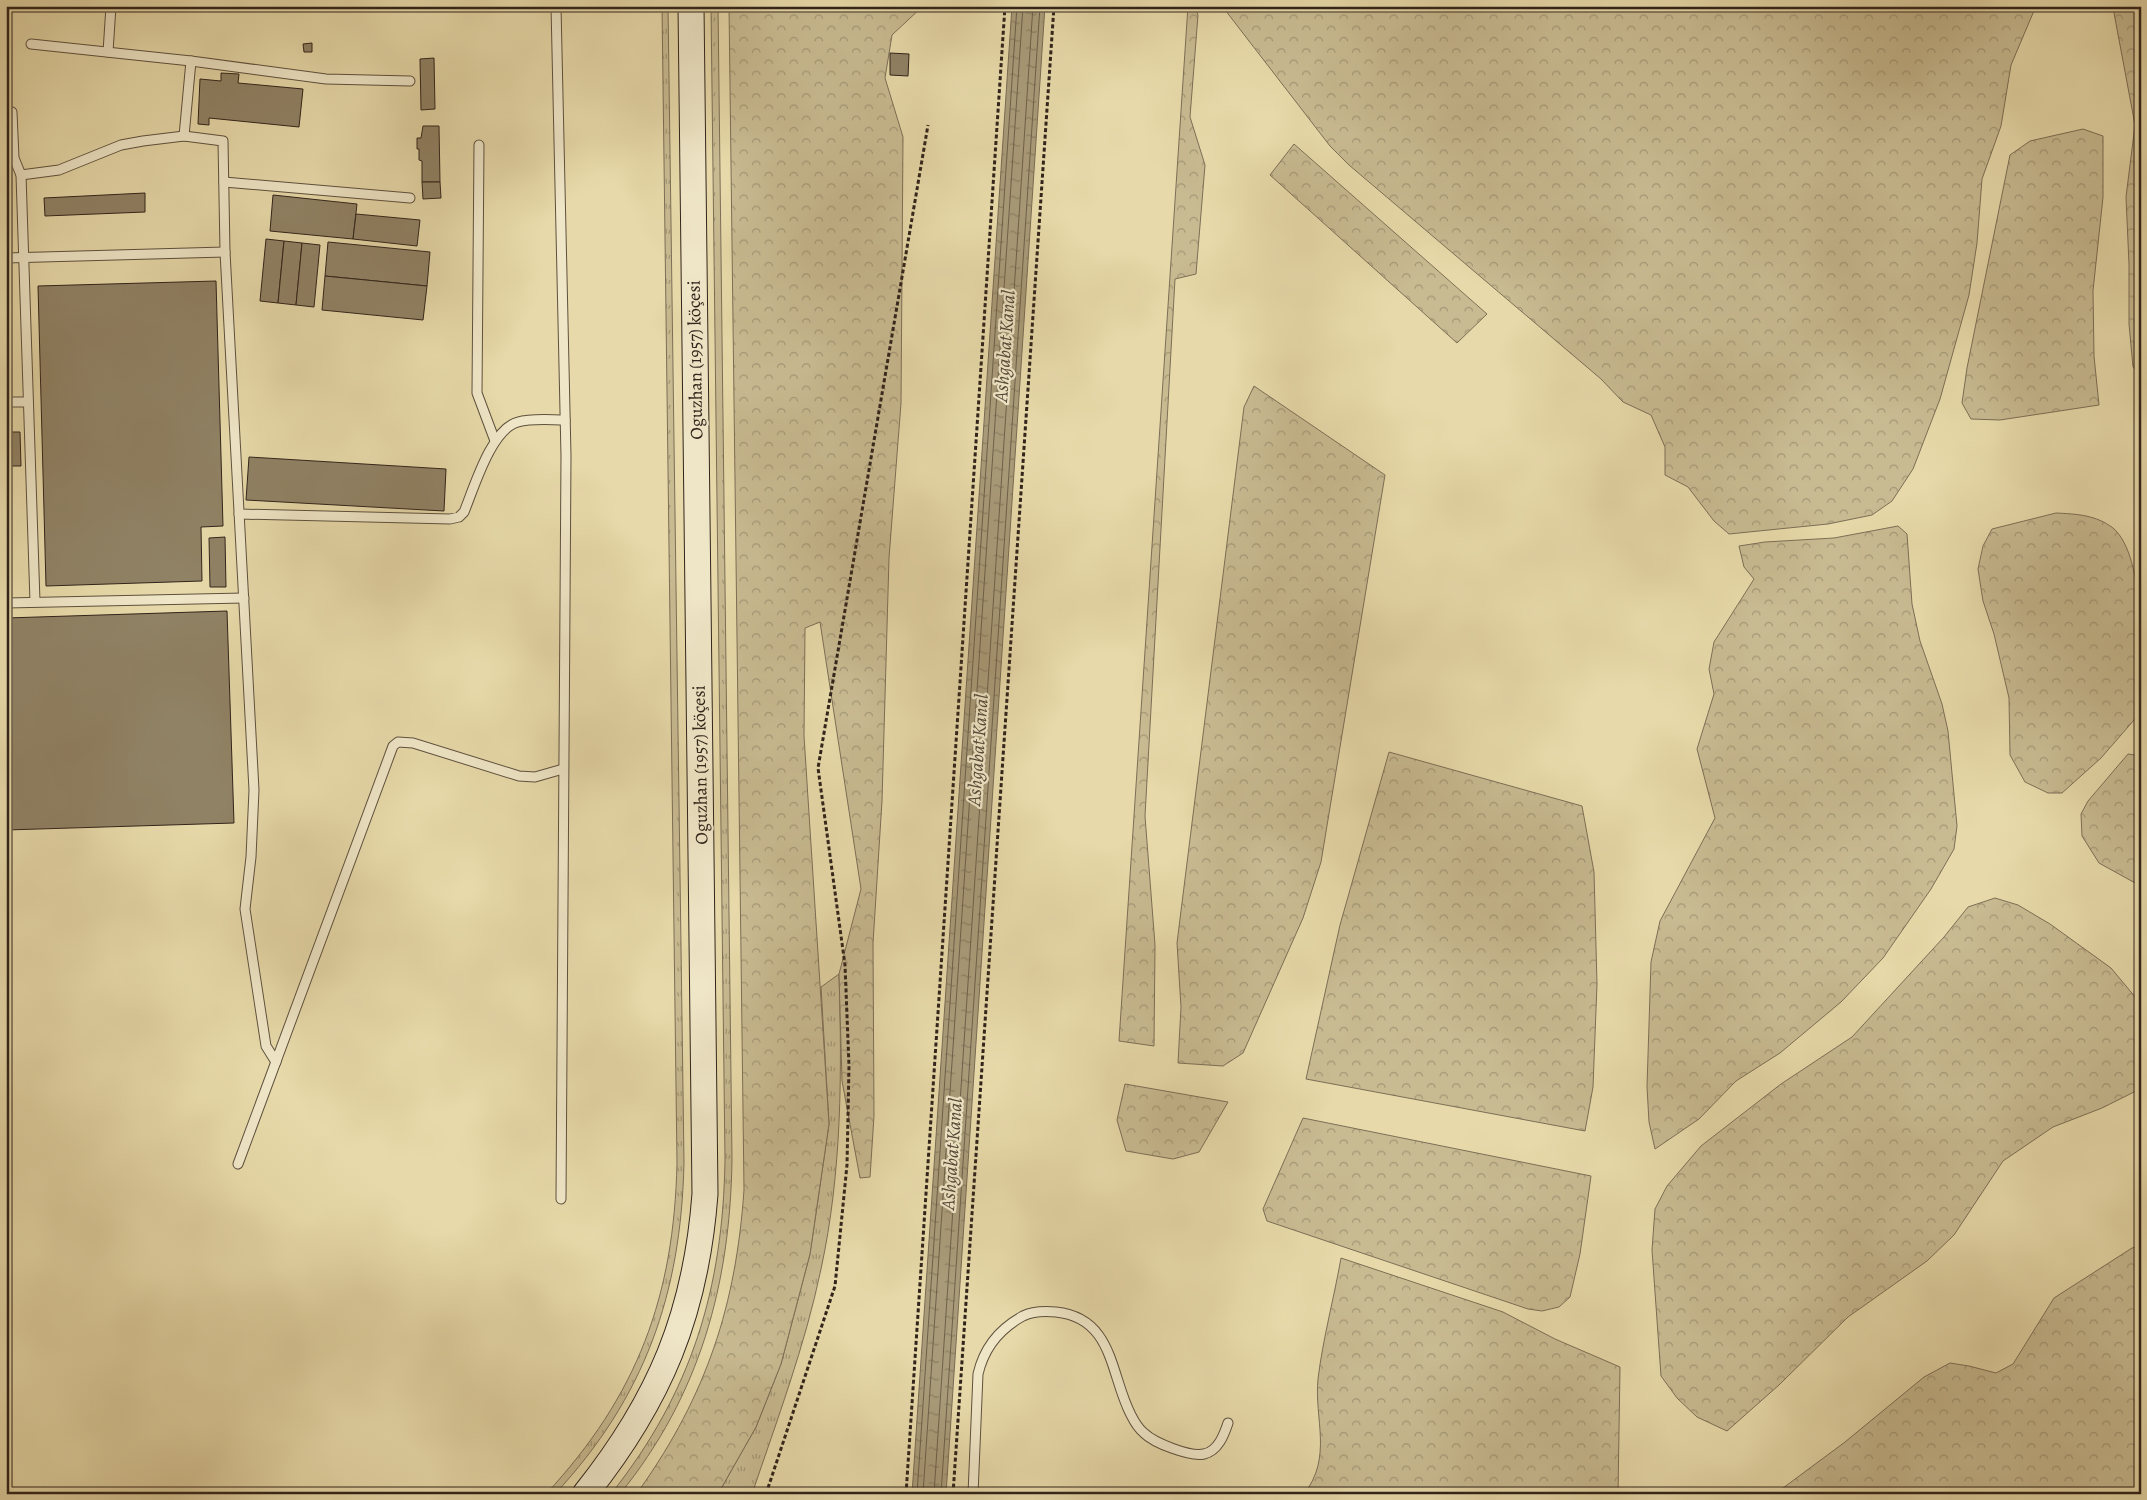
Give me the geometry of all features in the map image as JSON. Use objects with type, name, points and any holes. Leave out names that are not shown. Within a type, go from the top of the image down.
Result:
[{"type":"main road","name":"Oguzhan (1957) köçesi","points":[[585,1494],[632,1430],[654,1391],[672,1349],[695,1276],[704,1203],[691,6]]},
{"type":"lane","points":[[108,52],[111,6]]},
{"type":"lane","points":[[556,6],[566,456],[561,1199]]},
{"type":"lane","points":[[30,44],[191,61],[326,79],[410,81]]},
{"type":"lane","points":[[184,136],[191,61]]},
{"type":"lane","points":[[12,112],[14,158],[21,175],[35,602]]},
{"type":"lane","points":[[21,175],[59,170],[121,145],[184,136],[224,141],[225,252],[254,790],[251,857],[245,909],[266,1046],[276,1062]]},
{"type":"lane","points":[[479,145],[477,392],[495,441]]},
{"type":"lane","points":[[224,182],[410,198]]},
{"type":"lane","points":[[6,258],[225,252]]},
{"type":"lane","points":[[6,402],[28,402]]},
{"type":"lane","points":[[239,514],[450,519],[459,517],[464,512],[495,441],[507,427],[518,422],[565,420]]},
{"type":"lane","points":[[6,603],[244,598]]},
{"type":"lane","points":[[238,1164],[393,746],[398,742],[413,742],[519,776],[535,777],[563,769]]},
{"type":"lane","points":[[973,1494],[978,1374],[982,1357],[992,1340],[1025,1315],[1042,1311],[1063,1313],[1082,1320],[1096,1330],[1119,1380],[1131,1414],[1143,1433],[1156,1442],[1186,1453],[1204,1454],[1214,1448],[1222,1439],[1228,1423]]},
{"type":"path","points":[[906,1494],[1005,6]]},
{"type":"path","points":[[953,1494],[1054,6]]},
{"type":"path","points":[[766,1494],[835,1286],[847,1165],[849,1057],[845,965],[818,768],[928,125]]},
{"type":"green space","points":[[662,6],[668,6],[684,1163],[681,1211],[675,1256],[666,1300],[652,1341],[635,1381],[613,1420],[586,1457],[555,1494],[546,1494],[578,1457],[605,1419],[627,1381],[645,1341],[658,1300],[668,1257],[674,1211],[677,1163]]},
{"type":"green space","points":[[711,6],[718,6],[732,1160],[730,1206],[725,1251],[717,1295],[705,1337],[690,1378],[671,1418],[648,1456],[620,1494],[611,1494],[639,1456],[663,1417],[698,1337],[718,1252],[723,1207],[725,1160]]},
{"type":"green space","points":[[729,6],[923,6],[892,35],[885,78],[903,137],[901,403],[889,558],[882,801],[873,943],[874,1116],[870,1177],[860,1178],[842,1081],[839,974],[861,889],[820,622],[805,628],[804,736],[829,1124],[810,1254],[781,1364],[756,1427],[718,1494],[646,1494],[640,1489],[663,1454],[683,1418],[700,1383],[714,1347],[734,1272],[744,1190]]},
{"type":"green space","points":[[1188,6],[1195,6],[1198,15],[1190,117],[1205,165],[1196,274],[1175,279],[1145,816],[1155,945],[1154,1046],[1119,1041]]},
{"type":"green space","points":[[1222,6],[2036,6],[2011,65],[2001,126],[1982,179],[1977,243],[1969,295],[1940,399],[1913,469],[1892,501],[1872,515],[1828,524],[1729,534],[1714,521],[1688,487],[1665,475],[1665,447],[1651,415],[1623,402],[1601,379],[1349,165],[1330,146]]},
{"type":"green space","points":[[2115,6],[2141,6],[2141,376],[2133,367],[2129,324],[2126,197],[2135,125],[2114,13]]},
{"type":"green space","points":[[2083,129],[2103,136],[2103,197],[2093,291],[2094,356],[2099,405],[2000,420],[1971,419],[1962,403],[1967,368],[2010,155],[2030,141]]},
{"type":"green space","points":[[1294,144],[1487,314],[1457,343],[1270,175]]},
{"type":"green space","points":[[1254,386],[1385,475],[1321,862],[1303,918],[1243,1053],[1223,1066],[1178,1063],[1181,1007],[1177,943],[1244,407]]},
{"type":"green space","points":[[2056,513],[2079,515],[2100,520],[2113,528],[2124,542],[2132,563],[2140,614],[2141,712],[2101,758],[2062,793],[2048,793],[2025,782],[2010,755],[2009,698],[1994,634],[1983,601],[1978,569],[1983,546],[1992,529]]},
{"type":"green space","points":[[1898,526],[1907,534],[1912,604],[1920,641],[1942,704],[1948,731],[1957,826],[1954,849],[1931,889],[1883,958],[1841,1002],[1780,1053],[1736,1081],[1699,1119],[1655,1149],[1649,1122],[1647,1087],[1651,962],[1660,921],[1715,818],[1697,749],[1714,694],[1709,669],[1714,642],[1754,579],[1744,567],[1739,546],[1765,542],[1834,538]]},
{"type":"green space","points":[[1389,752],[1582,806],[1594,872],[1597,984],[1593,1087],[1585,1131],[1306,1079],[1340,925]]},
{"type":"green space","points":[[2128,754],[2141,756],[2141,884],[2137,884],[2099,863],[2082,836],[2081,814],[2088,801]]},
{"type":"green space","points":[[1995,898],[2018,905],[2050,924],[2111,968],[2136,998],[2141,1029],[2140,1089],[2102,1108],[2053,1127],[2003,1161],[1954,1235],[1927,1261],[1848,1317],[1779,1385],[1727,1431],[1697,1417],[1677,1398],[1661,1376],[1652,1250],[1655,1209],[1667,1186],[1701,1146],[1781,1084],[1852,1037],[1944,937],[1968,907]]},
{"type":"green space","points":[[839,974],[840,1085],[837,1159],[828,1233],[821,1269],[790,1383],[752,1494],[718,1494],[756,1427],[781,1364],[810,1254],[829,1124],[821,987]]},
{"type":"green space","points":[[1125,1084],[1228,1102],[1199,1152],[1173,1159],[1126,1151],[1117,1120]]},
{"type":"green space","points":[[1303,1118],[1591,1176],[1580,1254],[1570,1297],[1559,1307],[1542,1311],[1528,1309],[1267,1221],[1263,1209]]},
{"type":"green space","points":[[2141,1246],[2141,1494],[1775,1494],[1845,1442],[1924,1377],[1950,1363],[1996,1373],[2013,1364],[2054,1298],[2132,1248]]},
{"type":"green space","points":[[1341,1258],[1503,1312],[1555,1339],[1620,1367],[1618,1494],[1304,1494],[1313,1480],[1318,1466],[1320,1438],[1317,1394],[1318,1379]]},
{"type":"water","name":"Ashgabat Kanal","points":[[1012,6],[1045,6],[946,1494],[912,1494]]},
{"type":"building","points":[[312,43],[312,52],[304,52],[303,44]]},
{"type":"building","points":[[890,53],[909,54],[908,76],[890,75]]},
{"type":"building","points":[[434,58],[435,109],[421,110],[420,59]]},
{"type":"building","points":[[221,73],[239,74],[238,83],[303,89],[299,127],[209,118],[209,125],[198,124],[200,79],[221,81]]},
{"type":"building","points":[[423,126],[439,126],[440,182],[422,182],[422,161],[419,160],[417,138],[421,138]]},
{"type":"building","points":[[422,182],[440,182],[441,198],[423,199]]},
{"type":"building","points":[[145,193],[145,212],[45,216],[44,198]]},
{"type":"building","points":[[273,195],[357,204],[353,239],[270,231]]},
{"type":"building","points":[[356,214],[420,220],[417,246],[353,239]]},
{"type":"building","points":[[266,239],[284,241],[278,303],[260,301]]},
{"type":"building","points":[[284,241],[302,243],[296,305],[278,303]]},
{"type":"building","points":[[328,242],[430,252],[427,286],[325,276]]},
{"type":"building","points":[[302,243],[320,245],[314,307],[296,305]]},
{"type":"building","points":[[325,276],[427,286],[423,320],[322,310]]},
{"type":"building","points":[[216,281],[223,526],[201,527],[202,581],[46,586],[38,286]]},
{"type":"building","points":[[6,432],[20,432],[21,466],[6,466]]},
{"type":"building","points":[[249,457],[446,469],[444,511],[246,500]]},
{"type":"building","points":[[225,537],[226,587],[210,587],[209,538]]},
{"type":"building","points":[[227,611],[234,823],[6,830],[6,618]]}]
